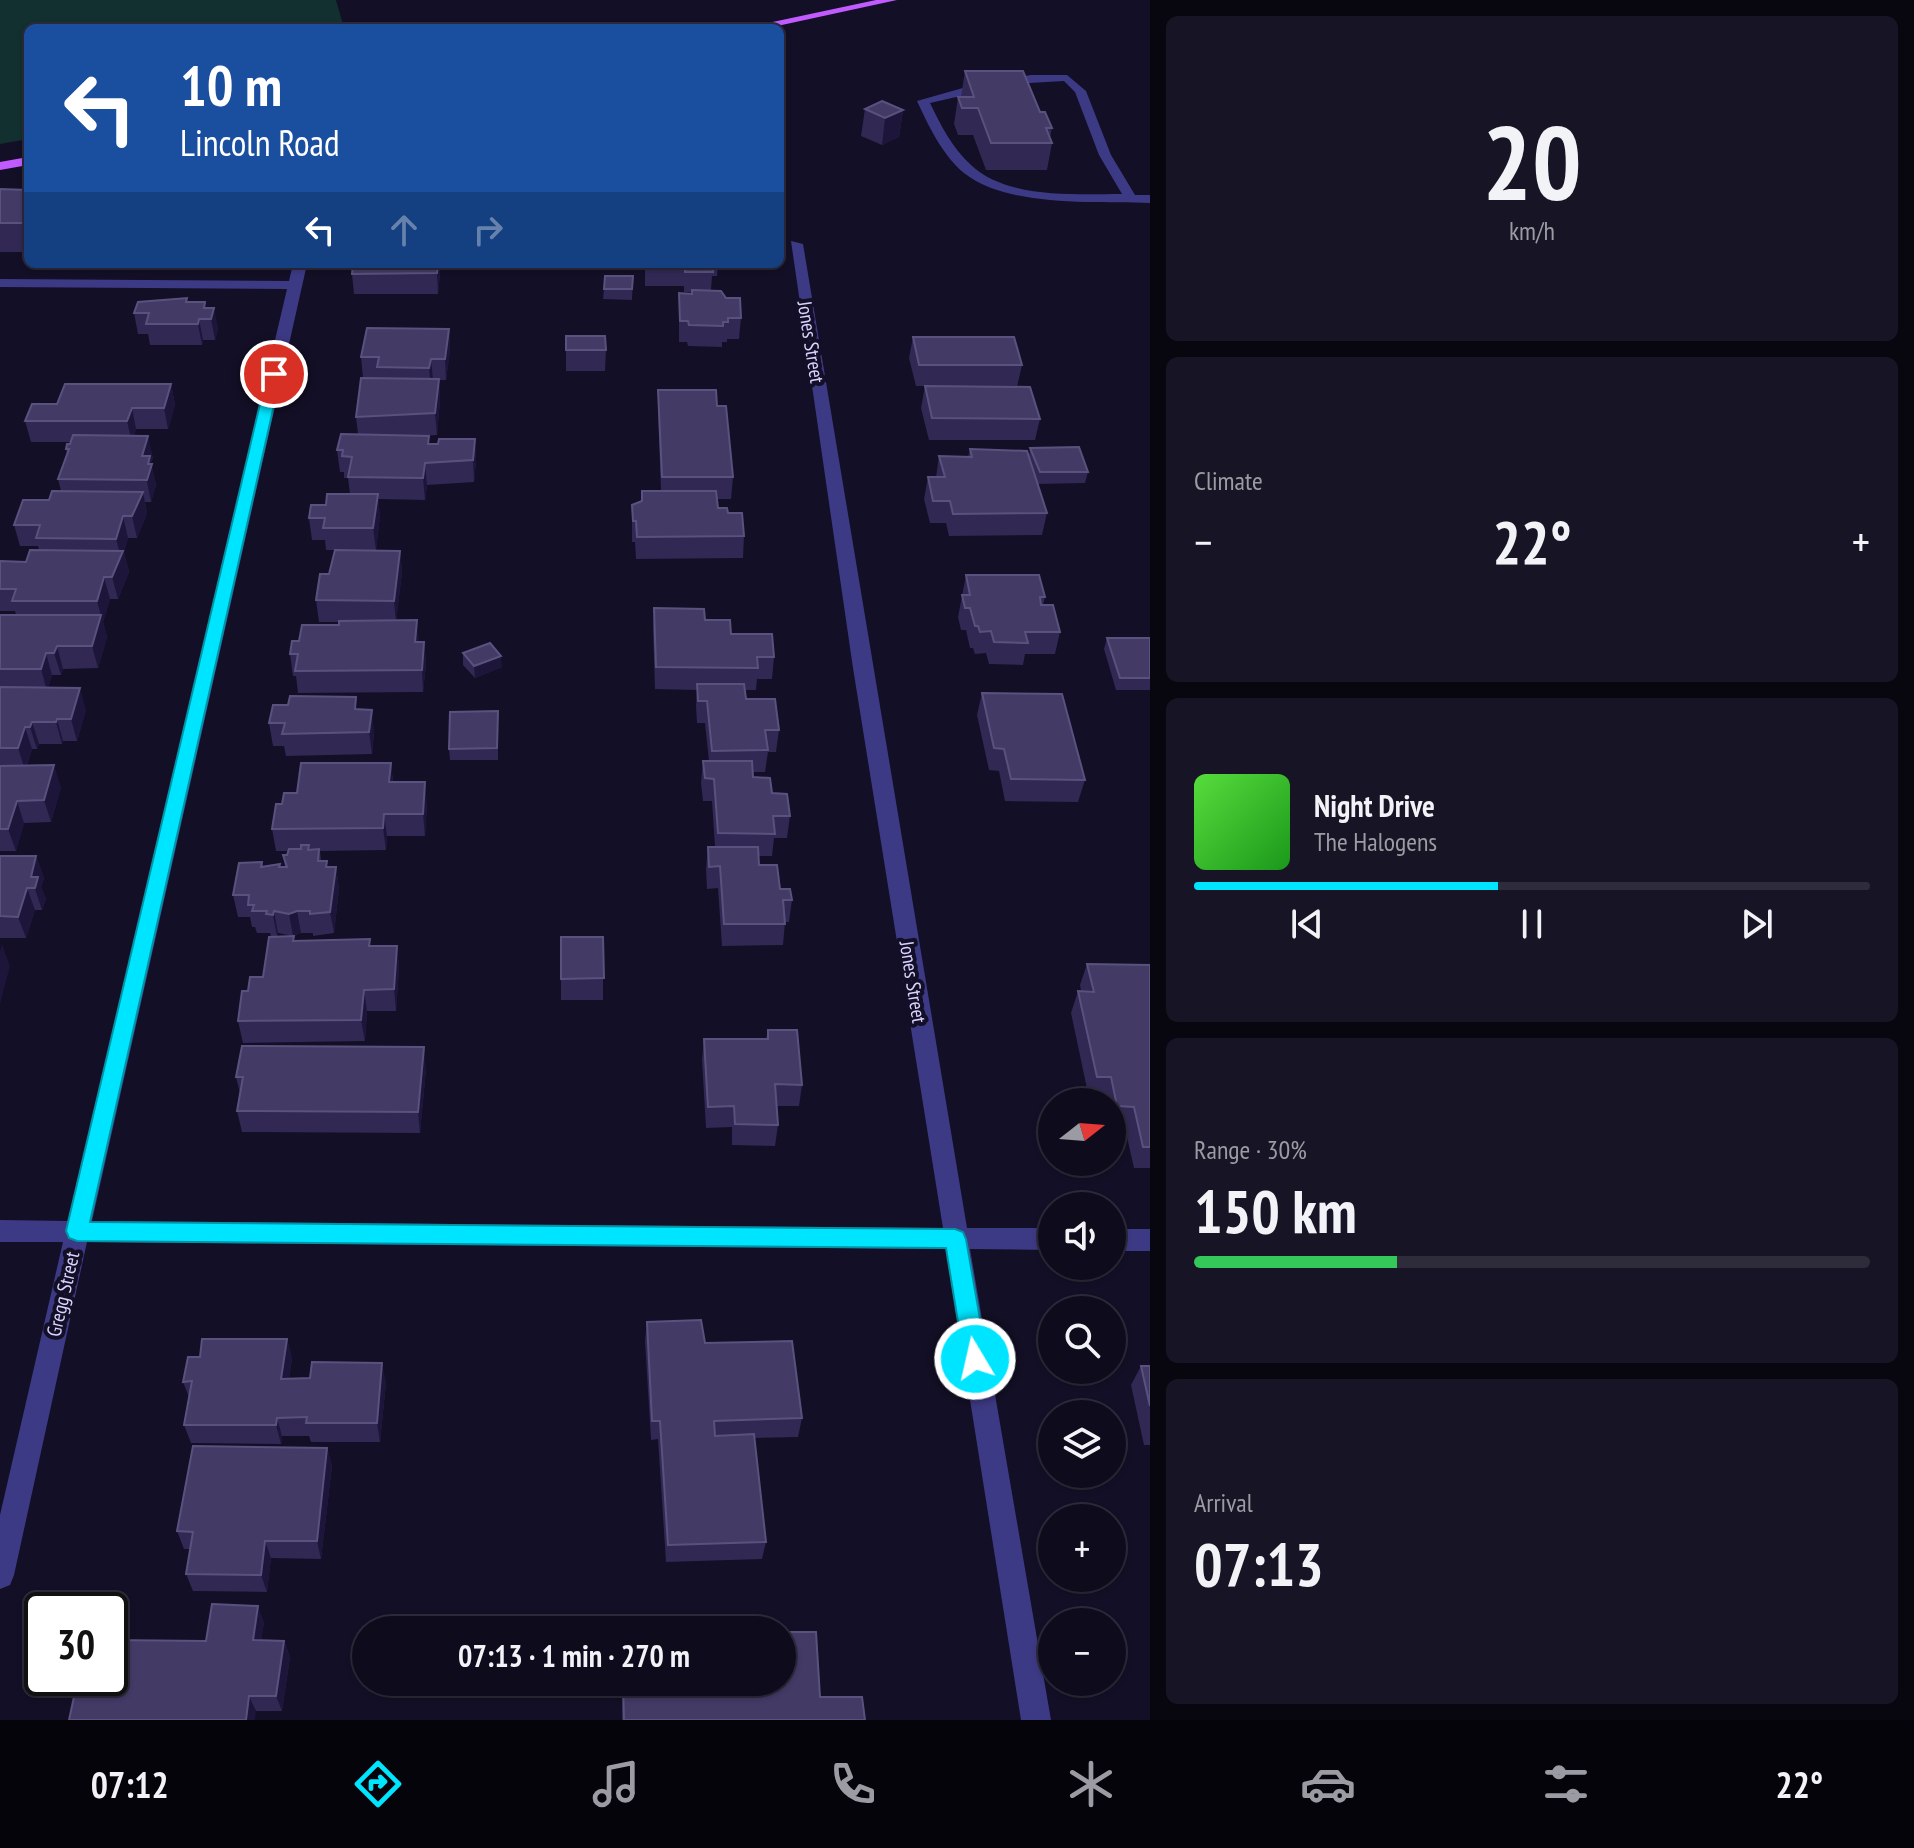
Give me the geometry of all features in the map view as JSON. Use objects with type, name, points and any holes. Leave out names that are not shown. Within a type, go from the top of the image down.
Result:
[{"type":"main road","points":[[771,24],[892,0]]},
{"type":"main road","points":[[0,166],[24,162]]},
{"type":"street","points":[[1130,198],[1105,155],[1080,91],[1067,78],[1040,77],[980,86],[923,101],[931,119],[969,170],[998,184],[1045,195],[1150,199]]},
{"type":"street","name":"Jones Street","points":[[796,244],[955,1239],[1036,1720]]},
{"type":"street","points":[[0,283],[297,274]]},
{"type":"street","name":"Gregg Street","points":[[0,1575],[297,274]]},
{"type":"street","points":[[0,1231],[1038,1239]]},
{"type":"street","points":[[1126,1240],[1150,1240]]},
{"type":"green space","points":[[0,0],[336,0],[343,24],[24,24],[24,140],[0,144]]},
{"type":"building","points":[[965,71],[1023,71],[1040,112],[1045,112],[1052,128],[1046,128],[1052,143],[991,143],[978,108],[962,108],[958,97],[974,97]]},
{"type":"building","points":[[882,101],[903,110],[885,118],[865,109]]},
{"type":"building","points":[[0,189],[24,190],[24,223],[0,223]]},
{"type":"building","points":[[353,268],[438,268],[437,273],[352,274]]},
{"type":"building","points":[[685,268],[712,268],[713,272],[685,272]]},
{"type":"building","points":[[605,276],[633,276],[632,289],[604,289]]},
{"type":"building","points":[[692,290],[721,291],[726,298],[740,298],[741,318],[728,318],[723,326],[689,325],[688,321],[680,321],[679,293],[692,294]]},
{"type":"building","points":[[187,298],[186,302],[205,302],[204,308],[214,308],[211,319],[199,319],[198,324],[146,324],[149,313],[134,313],[138,302]]},
{"type":"building","points":[[367,328],[449,329],[445,359],[431,359],[429,368],[377,367],[379,357],[361,357]]},
{"type":"building","points":[[566,336],[605,336],[606,350],[566,350]]},
{"type":"building","points":[[913,337],[1014,337],[1022,365],[919,365]]},
{"type":"building","points":[[361,378],[439,379],[435,413],[356,417]]},
{"type":"building","points":[[65,384],[171,384],[164,408],[132,408],[127,421],[25,421],[32,404],[57,404]]},
{"type":"building","points":[[925,386],[1030,387],[1040,419],[932,418]]},
{"type":"building","points":[[658,390],[716,390],[717,406],[726,406],[733,477],[662,477]]},
{"type":"building","points":[[341,434],[429,436],[428,444],[438,444],[439,439],[475,439],[473,460],[425,463],[423,478],[348,477],[352,457],[342,456],[343,450],[337,450]]},
{"type":"building","points":[[73,435],[148,436],[142,456],[150,456],[148,464],[152,464],[147,480],[58,479],[69,449],[66,449],[67,444],[70,444]]},
{"type":"building","points":[[1079,447],[1088,472],[1040,472],[1030,448]]},
{"type":"building","points":[[970,449],[1027,451],[1047,513],[953,514],[950,501],[933,501],[928,477],[945,477],[939,456],[972,457]]},
{"type":"building","points":[[52,491],[143,492],[132,516],[123,516],[116,539],[36,538],[40,525],[14,525],[23,500],[49,500]]},
{"type":"building","points":[[642,491],[716,491],[718,508],[727,508],[728,513],[742,513],[744,536],[637,537],[632,505],[642,501]]},
{"type":"building","points":[[327,494],[378,494],[373,528],[323,528],[325,518],[309,518],[311,505],[326,505]]},
{"type":"building","points":[[30,550],[123,551],[112,577],[104,577],[97,601],[12,601],[16,589],[0,589],[0,561],[26,562]]},
{"type":"building","points":[[335,550],[400,551],[394,601],[316,600],[320,574],[329,574]]},
{"type":"building","points":[[966,575],[1039,575],[1045,597],[1040,597],[1041,605],[1053,605],[1060,632],[1025,632],[1028,643],[994,642],[991,631],[980,632],[970,608],[965,608],[962,595],[970,595]]},
{"type":"building","points":[[654,608],[704,609],[705,620],[730,620],[731,634],[772,634],[774,657],[757,657],[758,668],[656,667]]},
{"type":"building","points":[[0,615],[101,615],[92,646],[57,646],[54,653],[46,653],[41,669],[0,669]]},
{"type":"building","points":[[417,620],[415,642],[424,642],[422,670],[295,671],[298,654],[290,654],[292,641],[299,641],[302,625]]},
{"type":"building","points":[[1107,638],[1150,638],[1150,678],[1120,678]]},
{"type":"building","points":[[490,643],[501,656],[474,666],[463,653]]},
{"type":"building","points":[[697,684],[744,684],[746,699],[775,699],[779,730],[765,730],[768,750],[712,751],[707,701],[698,701]]},
{"type":"building","points":[[0,687],[80,688],[71,719],[32,722],[30,727],[25,727],[18,748],[0,748]]},
{"type":"building","points":[[982,693],[1062,694],[1085,780],[1011,779],[1004,749],[994,748]]},
{"type":"building","points":[[290,696],[356,697],[355,709],[372,710],[369,732],[282,734],[285,723],[269,723],[273,705],[288,705]]},
{"type":"building","points":[[498,711],[497,748],[449,749],[450,712]]},
{"type":"building","points":[[703,761],[752,761],[753,777],[770,778],[772,793],[787,794],[790,816],[773,816],[775,834],[718,833],[714,779],[705,778]]},
{"type":"building","points":[[301,763],[391,763],[389,782],[425,782],[423,814],[384,814],[383,828],[272,829],[276,804],[282,804],[284,793],[297,793]]},
{"type":"building","points":[[54,765],[44,800],[17,801],[8,829],[0,829],[0,766]]},
{"type":"building","points":[[301,845],[309,845],[308,850],[319,849],[318,861],[327,861],[326,867],[336,867],[330,912],[310,914],[310,911],[297,911],[289,914],[274,911],[273,915],[266,914],[267,911],[252,911],[254,905],[248,905],[249,895],[233,895],[239,863],[262,862],[261,867],[280,864],[279,867],[287,867],[283,855],[287,855],[289,849],[301,849]]},
{"type":"building","points":[[708,847],[758,847],[759,865],[777,865],[780,889],[790,889],[792,900],[783,900],[785,924],[724,924],[720,866],[709,867]]},
{"type":"building","points":[[0,856],[36,856],[31,877],[38,877],[35,888],[27,888],[18,917],[0,916]]},
{"type":"building","points":[[294,936],[293,941],[370,939],[369,946],[397,946],[394,989],[364,990],[361,1020],[238,1021],[242,991],[248,991],[250,977],[263,977],[269,937]]},
{"type":"building","points":[[561,937],[603,937],[604,978],[561,979]]},
{"type":"building","points":[[1087,964],[1150,965],[1150,1147],[1143,1147],[1134,1107],[1126,1107],[1126,1088],[1113,1088],[1111,1077],[1097,1077],[1078,991],[1094,992]]},
{"type":"building","points":[[768,1030],[797,1030],[802,1085],[775,1084],[778,1125],[735,1124],[734,1106],[708,1107],[704,1039],[768,1039]]},
{"type":"building","points":[[242,1046],[424,1047],[418,1112],[237,1111],[243,1077],[236,1077]]},
{"type":"building","points":[[701,1320],[705,1343],[792,1341],[802,1418],[714,1421],[715,1436],[754,1434],[766,1542],[668,1545],[660,1421],[652,1421],[647,1322]]},
{"type":"building","points":[[202,1339],[287,1339],[281,1379],[310,1378],[312,1362],[382,1363],[377,1423],[306,1423],[307,1417],[277,1418],[276,1425],[184,1425],[192,1381],[183,1382],[188,1357],[200,1357]]},
{"type":"building","points":[[1141,1366],[1150,1366],[1150,1406]]},
{"type":"building","points":[[193,1446],[327,1448],[317,1541],[265,1541],[261,1575],[186,1574],[193,1532],[177,1531]]},
{"type":"building","points":[[212,1604],[258,1606],[253,1640],[284,1641],[276,1696],[249,1696],[246,1720],[69,1720],[74,1696],[128,1696],[128,1640],[206,1641]]},
{"type":"building","points":[[796,1632],[816,1632],[820,1697],[862,1697],[865,1720],[624,1720],[623,1696],[796,1696]]},
{"type":"route","points":[[274,374],[77,1231],[955,1239],[975,1359]]}]
